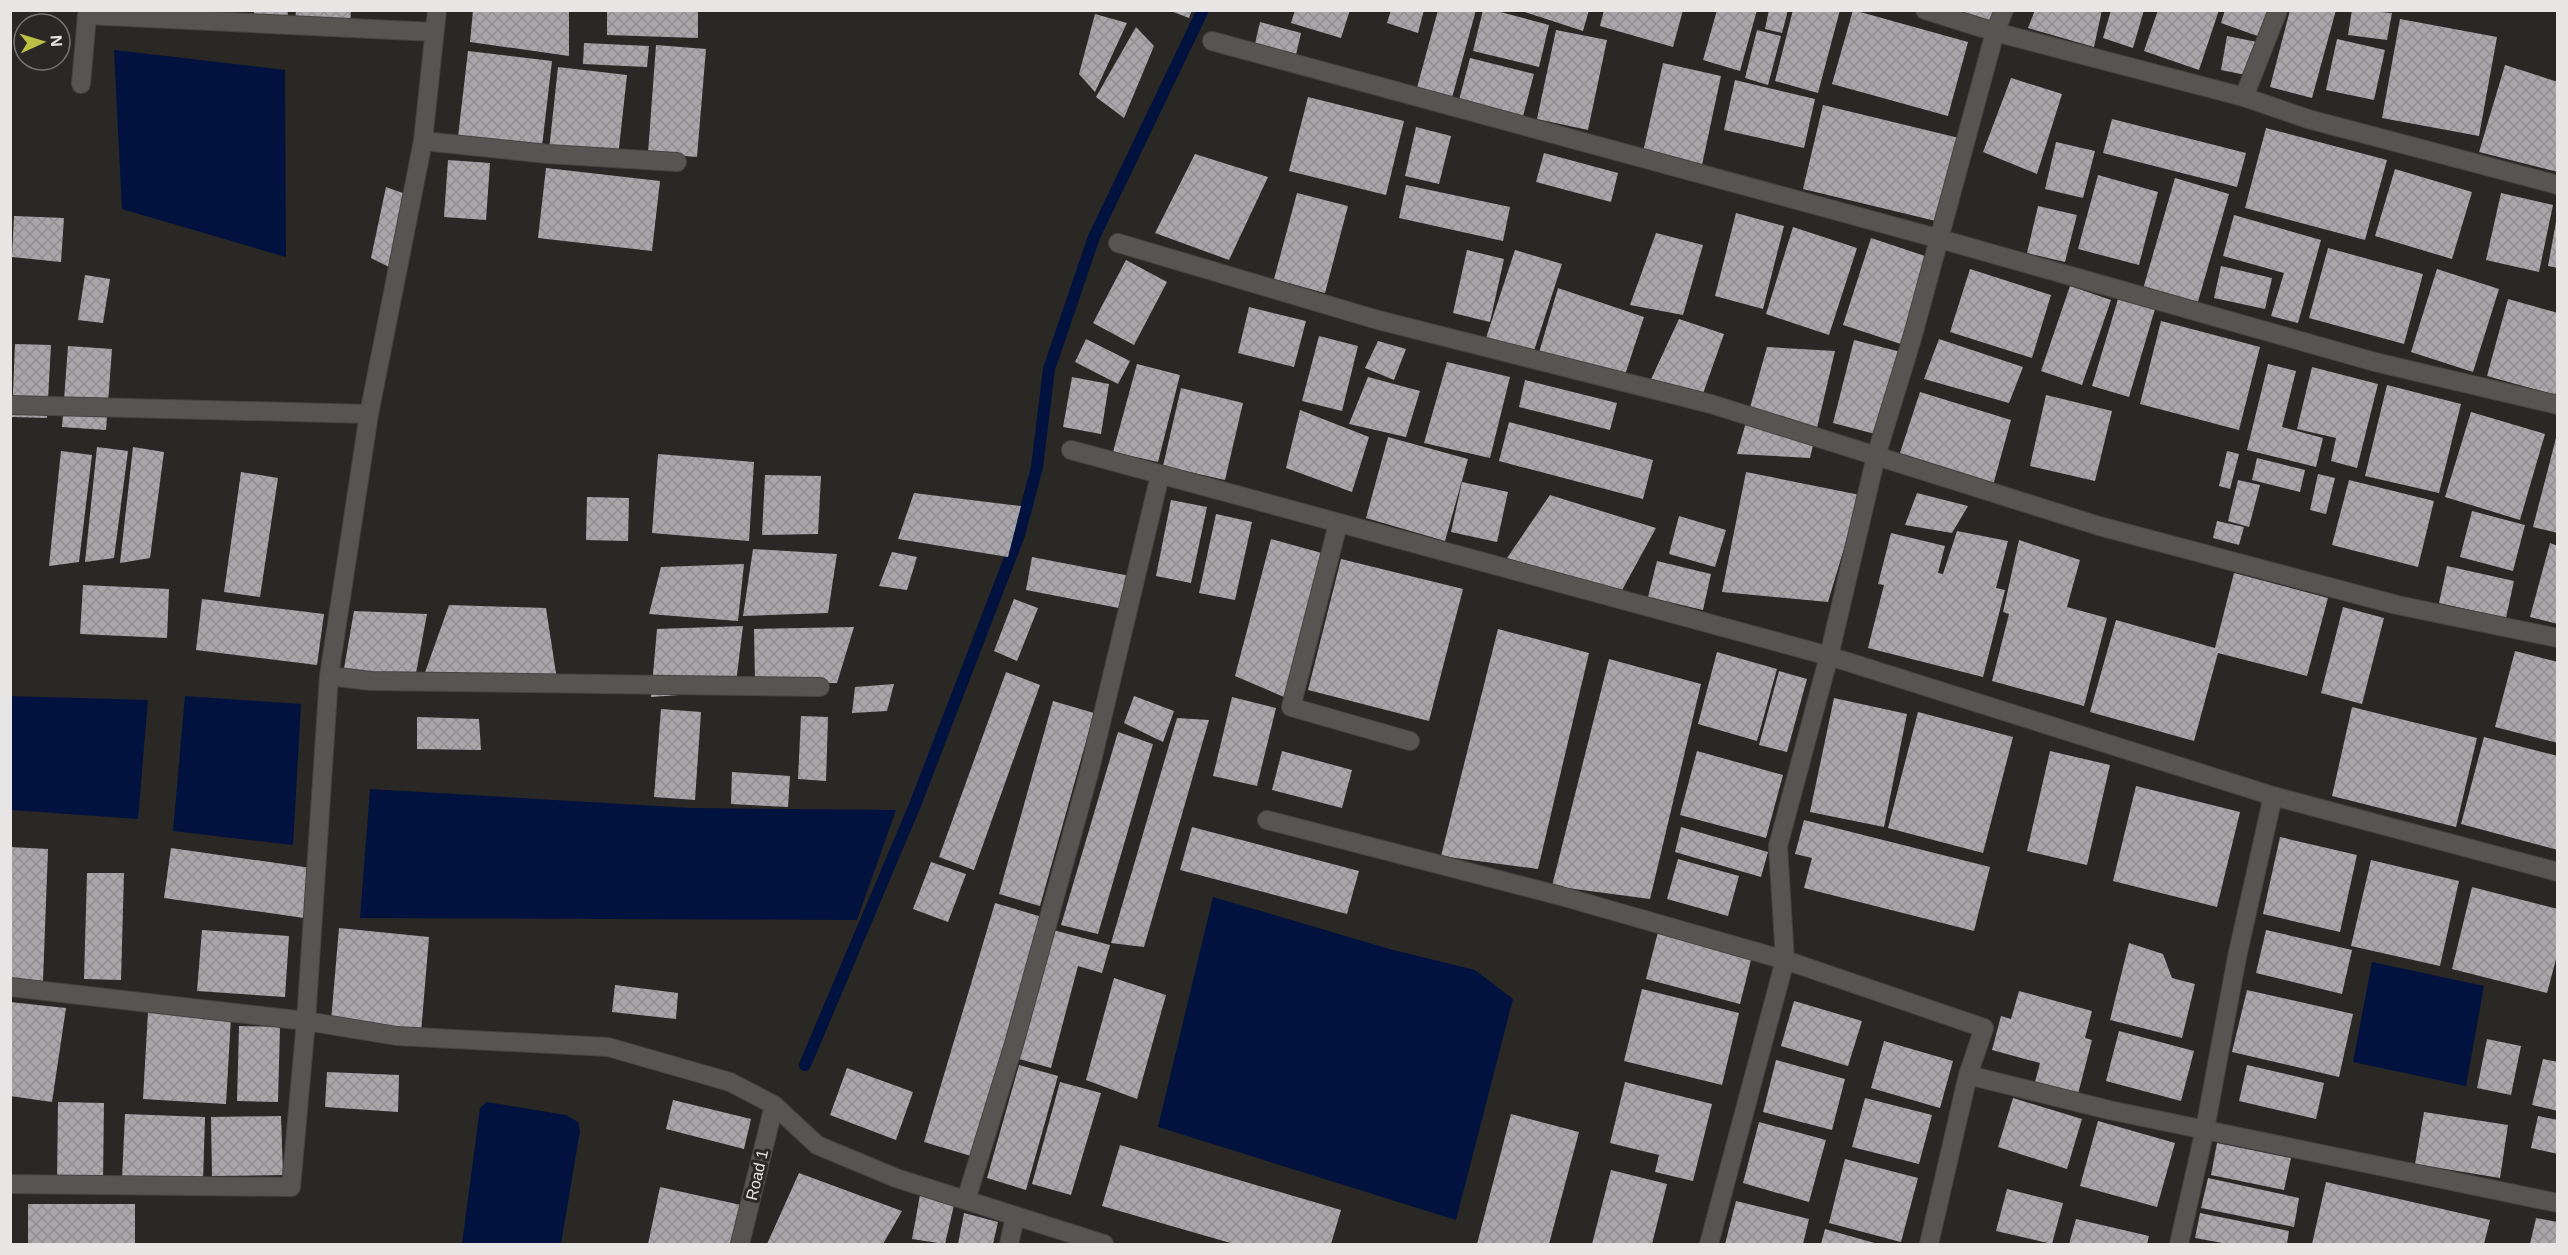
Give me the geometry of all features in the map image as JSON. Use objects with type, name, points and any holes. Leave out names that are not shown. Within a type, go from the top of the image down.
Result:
[{"type":"street","points":[[10,1184],[291,1187],[306,1021],[329,676],[369,414],[423,141],[437,10]]},
{"type":"street","points":[[1925,10],[1995,32],[2244,97],[2308,119],[2558,185]]},
{"type":"street","points":[[1709,1245],[1785,960],[1778,846],[1829,656],[1876,456],[1940,239],[1995,32],[2004,10]]},
{"type":"street","points":[[2244,97],[2278,10]]},
{"type":"street","points":[[81,84],[87,13],[434,32]]},
{"type":"street","points":[[1212,41],[1940,239],[2375,362],[2558,405]]},
{"type":"street","points":[[423,141],[548,154],[677,162]]},
{"type":"street","points":[[1118,243],[1378,320],[1711,404],[2099,526],[2397,605],[2558,638]]},
{"type":"street","points":[[10,405],[369,414]]},
{"type":"street","points":[[1071,450],[1829,656],[2273,796],[2558,872]]},
{"type":"street","points":[[966,1200],[1014,1044],[1086,785],[1160,476]]},
{"type":"street","points":[[1338,524],[1291,707],[1410,741]]},
{"type":"street","points":[[329,676],[370,681],[820,687]]},
{"type":"street","points":[[2179,1245],[2205,1129],[2237,957],[2273,796]]},
{"type":"street","points":[[1266,820],[1561,896],[1785,960],[1984,1028],[1968,1075],[1929,1245]]},
{"type":"street","points":[[10,987],[306,1021],[397,1036],[608,1047],[730,1082],[774,1105],[817,1145],[896,1178],[1104,1245]]},
{"type":"street","points":[[1968,1075],[2109,1110],[2558,1203]]},
{"type":"street","name":"Road 1","points":[[740,1245],[774,1105]]},
{"type":"street","points":[[1009,1245],[1015,1217]]},
{"type":"water","points":[[114,50],[285,70],[286,257],[122,209]]},
{"type":"water","points":[[10,696],[148,700],[138,819],[11,810]]},
{"type":"water","points":[[185,696],[301,704],[293,845],[173,831]]},
{"type":"water","points":[[370,789],[691,808],[896,810],[857,920],[360,918]]},
{"type":"water","points":[[1213,897],[1393,950],[1475,970],[1513,999],[1456,1220],[1158,1127]]},
{"type":"water","points":[[2372,962],[2484,986],[2466,1086],[2353,1062]]},
{"type":"water","points":[[487,1102],[566,1115],[578,1122],[580,1131],[561,1244],[462,1244],[480,1108]]},
{"type":"building","points":[[254,10],[288,10],[287,25],[254,23]]},
{"type":"building","points":[[296,10],[351,10],[350,26],[295,24]]},
{"type":"building","points":[[473,10],[569,10],[569,56],[470,42]]},
{"type":"building","points":[[607,10],[698,10],[698,38],[607,35]]},
{"type":"building","points":[[1168,10],[1192,10],[1189,18]]},
{"type":"building","points":[[1295,10],[1350,10],[1341,38],[1291,23]]},
{"type":"building","points":[[1391,10],[1424,10],[1418,33],[1387,23]]},
{"type":"building","points":[[1438,10],[1476,10],[1450,105],[1415,95]]},
{"type":"building","points":[[1483,10],[1493,10],[1549,25],[1539,67],[1473,51]]},
{"type":"building","points":[[1519,10],[1589,10],[1583,31]]},
{"type":"building","points":[[1604,10],[1683,10],[1673,47],[1600,26]]},
{"type":"building","points":[[1717,10],[1757,10],[1740,71],[1703,60]]},
{"type":"building","points":[[1769,10],[1788,10],[1782,33],[1765,29]]},
{"type":"building","points":[[1793,10],[1840,10],[1818,93],[1775,81]]},
{"type":"building","points":[[1853,10],[1968,42],[1948,116],[1832,84]]},
{"type":"building","points":[[1953,10],[1997,10],[1992,25]]},
{"type":"building","points":[[2035,10],[2102,10],[2094,47],[2028,28]]},
{"type":"building","points":[[2111,10],[2144,10],[2133,48],[2103,38]]},
{"type":"building","points":[[2158,10],[2219,10],[2199,70],[2144,51]]},
{"type":"building","points":[[2225,10],[2276,10],[2266,39],[2221,23]]},
{"type":"building","points":[[2290,10],[2336,10],[2312,98],[2270,87]]},
{"type":"building","points":[[2352,10],[2392,13],[2387,40],[2348,35]]},
{"type":"building","points":[[1095,14],[1127,23],[1095,92],[1079,74]]},
{"type":"building","points":[[2400,19],[2497,37],[2479,136],[2382,118]]},
{"type":"building","points":[[1260,22],[1301,33],[1295,59],[1254,48]]},
{"type":"building","points":[[1136,27],[1154,46],[1124,118],[1096,97]]},
{"type":"building","points":[[1556,30],[1607,40],[1588,130],[1537,119]]},
{"type":"building","points":[[1757,30],[1781,36],[1768,85],[1745,78]]},
{"type":"building","points":[[2227,36],[2262,43],[2256,77],[2221,70]]},
{"type":"building","points":[[2337,39],[2385,50],[2374,100],[2326,90]]},
{"type":"building","points":[[584,43],[649,46],[647,67],[583,64]]},
{"type":"building","points":[[656,45],[706,49],[697,157],[648,153]]},
{"type":"building","points":[[468,51],[552,61],[541,155],[457,145]]},
{"type":"building","points":[[1470,58],[1534,74],[1522,120],[1458,104]]},
{"type":"building","points":[[1663,63],[1721,76],[1702,165],[1643,152]]},
{"type":"building","points":[[2505,65],[2558,82],[2558,172],[2479,152]]},
{"type":"building","points":[[558,67],[627,75],[618,157],[549,150]]},
{"type":"building","points":[[2011,78],[2062,94],[2037,174],[1983,152]]},
{"type":"building","points":[[1735,80],[1815,99],[1804,148],[1724,130]]},
{"type":"building","points":[[1308,97],[1404,121],[1386,195],[1289,171]]},
{"type":"building","points":[[1823,105],[1959,138],[1940,222],[1803,189]]},
{"type":"building","points":[[2112,119],[2246,153],[2237,187],[2103,153]]},
{"type":"building","points":[[1416,127],[1451,136],[1439,184],[1405,176]]},
{"type":"building","points":[[2266,128],[2387,160],[2365,240],[2245,208]]},
{"type":"building","points":[[2056,142],[2095,151],[2083,198],[2045,189]]},
{"type":"building","points":[[1544,153],[1618,173],[1611,202],[1536,182]]},
{"type":"building","points":[[1195,154],[1268,177],[1229,260],[1155,233]]},
{"type":"building","points":[[448,160],[490,163],[486,220],[444,217]]},
{"type":"building","points":[[546,168],[660,181],[652,251],[538,238]]},
{"type":"building","points":[[2395,169],[2472,192],[2452,259],[2375,236]]},
{"type":"building","points":[[2098,175],[2158,192],[2139,265],[2078,249]]},
{"type":"building","points":[[2175,178],[2229,194],[2197,305],[2143,289]]},
{"type":"building","points":[[1406,185],[1510,207],[1503,241],[1399,218]]},
{"type":"building","points":[[386,187],[411,196],[391,268],[371,258]]},
{"type":"building","points":[[1297,193],[1348,206],[1325,293],[1274,279]]},
{"type":"building","points":[[2501,193],[2553,205],[2539,272],[2486,260]]},
{"type":"building","points":[[2038,206],[2077,215],[2065,262],[2027,253]]},
{"type":"building","points":[[1736,213],[1784,226],[1763,309],[1715,296]]},
{"type":"building","points":[[2234,215],[2321,240],[2298,323],[2271,316],[2284,273],[2223,256]]},
{"type":"building","points":[[14,216],[64,218],[61,262],[12,257]]},
{"type":"building","points":[[2556,222],[2558,223],[2558,268],[2548,266]]},
{"type":"building","points":[[1793,227],[1857,248],[1829,335],[1766,314]]},
{"type":"building","points":[[1656,233],[1703,245],[1683,315],[1630,305]]},
{"type":"building","points":[[1871,238],[1934,259],[1907,346],[1843,325]]},
{"type":"building","points":[[2328,248],[2423,274],[2404,344],[2309,318]]},
{"type":"building","points":[[1467,250],[1504,259],[1490,322],[1453,313]]},
{"type":"building","points":[[1515,250],[1562,264],[1531,360],[1482,350]]},
{"type":"building","points":[[1126,260],[1167,282],[1134,345],[1093,323]]},
{"type":"building","points":[[2221,266],[2272,278],[2265,309],[2214,298]]},
{"type":"building","points":[[1970,269],[2051,295],[2032,358],[1950,332]]},
{"type":"building","points":[[2437,269],[2499,289],[2473,372],[2411,352]]},
{"type":"building","points":[[85,275],[110,279],[103,323],[78,320]]},
{"type":"building","points":[[2070,286],[2111,300],[2082,385],[2041,371]]},
{"type":"building","points":[[1558,288],[1644,317],[1623,381],[1538,356]]},
{"type":"building","points":[[2118,299],[2155,309],[2129,397],[2092,386]]},
{"type":"building","points":[[2508,299],[2558,313],[2558,386],[2555,395],[2487,376]]},
{"type":"building","points":[[1249,307],[1306,321],[1294,367],[1238,353]]},
{"type":"building","points":[[1679,319],[1724,334],[1699,405],[1646,390]]},
{"type":"building","points":[[2161,321],[2260,347],[2239,430],[2140,404]]},
{"type":"building","points":[[1319,336],[1358,346],[1342,411],[1302,401]]},
{"type":"building","points":[[1086,339],[1130,361],[1118,384],[1075,362]]},
{"type":"building","points":[[1939,339],[2023,367],[2009,403],[1924,379]]},
{"type":"building","points":[[1854,340],[1901,352],[1879,435],[1833,423]]},
{"type":"building","points":[[1378,341],[1406,349],[1394,380],[1365,368]]},
{"type":"building","points":[[15,344],[51,345],[47,418],[12,417]]},
{"type":"building","points":[[68,346],[112,349],[106,430],[62,427]]},
{"type":"building","points":[[1767,347],[1835,351],[1810,458],[1737,454]]},
{"type":"building","points":[[1447,362],[1510,377],[1490,458],[1424,443]]},
{"type":"building","points":[[1137,364],[1180,375],[1158,462],[1113,452]]},
{"type":"building","points":[[2268,364],[2296,371],[2282,427],[2323,438],[2316,467],[2247,450]]},
{"type":"building","points":[[2312,367],[2378,384],[2357,468],[2331,461],[2336,438],[2297,429]]},
{"type":"building","points":[[1072,377],[1109,384],[1101,434],[1063,427]]},
{"type":"building","points":[[1368,377],[1420,391],[1406,437],[1349,424]]},
{"type":"building","points":[[1525,380],[1617,403],[1610,430],[1519,407]]},
{"type":"building","points":[[2387,385],[2461,404],[2439,493],[2365,476]]},
{"type":"building","points":[[1181,388],[1243,403],[1225,480],[1163,466]]},
{"type":"building","points":[[1920,392],[2011,420],[1992,489],[1897,462]]},
{"type":"building","points":[[2046,395],[2112,411],[2095,481],[2030,466]]},
{"type":"building","points":[[1300,410],[1369,437],[1352,492],[1286,468]]},
{"type":"building","points":[[2471,412],[2545,434],[2520,520],[2445,497]]},
{"type":"building","points":[[1509,422],[1653,460],[1643,499],[1499,461]]},
{"type":"building","points":[[1388,437],[1468,459],[1445,541],[1366,518]]},
{"type":"building","points":[[2556,438],[2558,439],[2558,533],[2533,527]]},
{"type":"building","points":[[97,447],[128,451],[114,558],[85,562]]},
{"type":"building","points":[[133,447],[164,452],[150,558],[120,563]]},
{"type":"building","points":[[61,451],[92,455],[79,562],[49,566]]},
{"type":"building","points":[[2227,451],[2239,454],[2230,489],[2219,486]]},
{"type":"building","points":[[658,454],[754,462],[749,541],[652,533]]},
{"type":"building","points":[[2257,458],[2305,470],[2300,492],[2252,480]]},
{"type":"building","points":[[241,472],[278,478],[260,597],[224,592]]},
{"type":"building","points":[[1746,472],[1860,495],[1828,602],[1722,592]]},
{"type":"building","points":[[2318,474],[2335,478],[2326,514],[2310,510]]},
{"type":"building","points":[[765,475],[821,476],[818,534],[762,535]]},
{"type":"building","points":[[2238,480],[2260,485],[2249,527],[2228,521]]},
{"type":"building","points":[[2349,480],[2434,501],[2418,567],[2332,545]]},
{"type":"building","points":[[1462,482],[1508,492],[1497,542],[1451,532]]},
{"type":"building","points":[[914,493],[1021,506],[1008,557],[898,539]]},
{"type":"building","points":[[1917,493],[1968,506],[1952,533],[1905,525]]},
{"type":"building","points":[[1550,495],[1656,528],[1621,592],[1507,558]]},
{"type":"building","points":[[587,497],[629,498],[628,541],[586,540]]},
{"type":"building","points":[[1171,500],[1207,507],[1191,583],[1156,576]]},
{"type":"building","points":[[2472,511],[2525,525],[2513,571],[2460,557]]},
{"type":"building","points":[[1216,514],[1252,522],[1235,600],[1199,593]]},
{"type":"building","points":[[1679,516],[1726,530],[1715,567],[1669,554]]},
{"type":"building","points":[[2217,521],[2244,527],[2239,545],[2213,538]]},
{"type":"building","points":[[1957,531],[2008,541],[1996,588],[2005,590],[1983,677],[1868,648],[1884,585],[1878,584],[1891,533],[1945,546],[1938,573],[1943,574]]},
{"type":"building","points":[[1271,539],[1329,555],[1284,697],[1235,676]]},
{"type":"building","points":[[2019,540],[2080,560],[2067,607],[2107,618],[2084,706],[1992,681],[2009,614],[2003,612]]},
{"type":"building","points":[[2550,543],[2558,546],[2558,624],[2530,617]]},
{"type":"building","points":[[753,549],[837,554],[828,613],[743,616]]},
{"type":"building","points":[[892,552],[917,557],[907,590],[879,586]]},
{"type":"building","points":[[1032,557],[1130,576],[1124,609],[1026,590]]},
{"type":"building","points":[[1341,559],[1463,589],[1429,721],[1308,690]]},
{"type":"building","points":[[1657,561],[1711,574],[1703,610],[1648,597]]},
{"type":"building","points":[[744,564],[738,621],[649,614],[661,567]]},
{"type":"building","points":[[2447,566],[2514,581],[2506,618],[2439,603]]},
{"type":"building","points":[[2234,573],[2328,598],[2307,676],[2218,653],[2194,741],[2090,712],[2116,620],[2215,648]]},
{"type":"building","points":[[83,585],[169,589],[167,638],[80,634]]},
{"type":"building","points":[[202,599],[324,614],[317,665],[196,650]]},
{"type":"building","points":[[1014,599],[1038,608],[1017,661],[994,651]]},
{"type":"building","points":[[449,605],[546,608],[557,680],[422,681]]},
{"type":"building","points":[[2343,607],[2384,618],[2362,704],[2321,693]]},
{"type":"building","points":[[354,611],[427,614],[414,684],[343,674]]},
{"type":"building","points":[[743,626],[735,691],[651,697],[657,629]]},
{"type":"building","points":[[854,627],[837,683],[755,684],[754,629]]},
{"type":"building","points":[[1498,629],[1589,653],[1538,869],[1441,856]]},
{"type":"building","points":[[2515,651],[2558,662],[2558,743],[2495,727]]},
{"type":"building","points":[[1717,652],[1777,669],[1757,741],[1698,724]]},
{"type":"building","points":[[1609,659],[1701,684],[1650,899],[1552,886]]},
{"type":"building","points":[[1779,671],[1807,679],[1787,752],[1759,745]]},
{"type":"building","points":[[1006,672],[1040,685],[974,870],[939,857]]},
{"type":"building","points":[[894,684],[887,711],[852,713],[855,687]]},
{"type":"building","points":[[1134,696],[1174,711],[1163,742],[1124,723]]},
{"type":"building","points":[[1232,697],[1276,708],[1257,786],[1213,776]]},
{"type":"building","points":[[1834,698],[1907,714],[1884,827],[1810,812]]},
{"type":"building","points":[[1053,701],[1094,713],[1040,906],[999,894]]},
{"type":"building","points":[[2352,707],[2477,738],[2456,827],[2332,796]]},
{"type":"building","points":[[661,709],[701,712],[695,800],[654,797]]},
{"type":"building","points":[[1918,712],[2013,737],[1983,853],[1888,828]]},
{"type":"building","points":[[801,716],[828,717],[826,781],[798,779]]},
{"type":"building","points":[[417,717],[479,719],[481,750],[417,749]]},
{"type":"building","points":[[1177,718],[1209,720],[1144,947],[1111,943]]},
{"type":"building","points":[[1118,732],[1153,744],[1098,934],[1061,925]]},
{"type":"building","points":[[2484,737],[2558,756],[2558,850],[2461,824]]},
{"type":"building","points":[[1282,751],[1352,770],[1342,808],[1272,790]]},
{"type":"building","points":[[1697,751],[1783,775],[1766,838],[1680,815]]},
{"type":"building","points":[[2050,751],[2110,765],[2087,865],[2027,851]]},
{"type":"building","points":[[732,772],[790,776],[788,807],[731,804]]},
{"type":"building","points":[[2136,786],[2240,812],[2217,907],[2113,881]]},
{"type":"building","points":[[1804,820],[1990,867],[1974,931],[1804,888],[1812,858],[1795,854]]},
{"type":"building","points":[[1192,827],[1359,871],[1347,914],[1180,870]]},
{"type":"building","points":[[1681,827],[1768,852],[1761,877],[1675,852]]},
{"type":"building","points":[[2280,837],[2357,855],[2340,932],[2263,914]]},
{"type":"building","points":[[10,847],[48,849],[43,981],[10,980]]},
{"type":"building","points":[[171,848],[311,868],[304,918],[164,898]]},
{"type":"building","points":[[1678,859],[1739,876],[1728,916],[1667,899]]},
{"type":"building","points":[[2371,860],[2459,881],[2440,966],[2351,946]]},
{"type":"building","points":[[931,862],[966,874],[948,922],[913,909]]},
{"type":"building","points":[[87,873],[124,873],[121,980],[84,979]]},
{"type":"building","points":[[2472,887],[2558,909],[2558,952],[2547,993],[2452,969]]},
{"type":"building","points":[[995,903],[1042,917],[971,1156],[924,1142]]},
{"type":"building","points":[[339,928],[429,937],[421,1033],[331,1021]]},
{"type":"building","points":[[1659,928],[1753,952],[1740,1004],[1646,979]]},
{"type":"building","points":[[202,930],[289,936],[285,997],[197,991]]},
{"type":"building","points":[[1053,930],[1110,945],[1102,973],[1078,966],[1051,1068],[1019,1059]]},
{"type":"building","points":[[2266,930],[2352,950],[2342,994],[2256,973]]},
{"type":"building","points":[[2129,943],[2163,954],[2172,978],[2195,984],[2182,1038],[2110,1020]]},
{"type":"building","points":[[1114,978],[1166,995],[1137,1099],[1086,1080]]},
{"type":"building","points":[[615,985],[678,993],[676,1019],[612,1012]]},
{"type":"building","points":[[1642,989],[1739,1013],[1722,1085],[1624,1061]]},
{"type":"building","points":[[2247,990],[2353,1014],[2339,1077],[2232,1052]]},
{"type":"building","points":[[2019,991],[2092,1011],[2085,1038],[2092,1040],[2077,1098],[2034,1086],[2040,1063],[1992,1050],[2001,1016],[2011,1019]]},
{"type":"building","points":[[1794,1001],[1862,1021],[1848,1066],[1781,1046]]},
{"type":"building","points":[[10,1002],[66,1008],[52,1102],[10,1096]]},
{"type":"building","points":[[148,1012],[231,1017],[226,1104],[143,1099]]},
{"type":"building","points":[[239,1026],[280,1027],[278,1102],[237,1101]]},
{"type":"building","points":[[2119,1031],[2194,1051],[2181,1101],[2106,1081]]},
{"type":"building","points":[[2487,1039],[2521,1046],[2511,1095],[2477,1088]]},
{"type":"building","points":[[1884,1041],[1953,1061],[1940,1108],[1871,1088]]},
{"type":"building","points":[[2543,1059],[2558,1062],[2558,1111],[2532,1105]]},
{"type":"building","points":[[1776,1060],[1845,1079],[1832,1130],[1763,1112]]},
{"type":"building","points":[[1019,1065],[1058,1076],[1026,1190],[987,1178]]},
{"type":"building","points":[[2247,1065],[2324,1083],[2316,1119],[2239,1101]]},
{"type":"building","points":[[847,1068],[913,1092],[896,1140],[830,1115]]},
{"type":"building","points":[[327,1072],[399,1075],[398,1112],[325,1107]]},
{"type":"building","points":[[1060,1082],[1101,1093],[1071,1195],[1032,1184]]},
{"type":"building","points":[[1625,1082],[1712,1104],[1693,1181],[1655,1172],[1659,1155],[1610,1143]]},
{"type":"building","points":[[1865,1098],[1932,1115],[1919,1164],[1852,1147]]},
{"type":"building","points":[[2013,1098],[2082,1119],[2067,1169],[1998,1147]]},
{"type":"building","points":[[673,1100],[751,1119],[744,1149],[666,1129]]},
{"type":"building","points":[[58,1102],[104,1103],[103,1182],[57,1182]]},
{"type":"building","points":[[2424,1112],[2508,1125],[2500,1178],[2415,1164]]},
{"type":"building","points":[[125,1114],[205,1117],[203,1181],[122,1179]]},
{"type":"building","points":[[1511,1114],[1579,1132],[1549,1244],[1477,1244]]},
{"type":"building","points":[[281,1116],[283,1175],[212,1176],[211,1117]]},
{"type":"building","points":[[2538,1116],[2558,1120],[2558,1154],[2531,1148]]},
{"type":"building","points":[[2098,1121],[2175,1143],[2157,1207],[2080,1186]]},
{"type":"building","points":[[1759,1122],[1826,1140],[1809,1202],[1743,1183]]},
{"type":"building","points":[[2217,1143],[2291,1158],[2284,1190],[2211,1175]]},
{"type":"building","points":[[1120,1145],[1341,1210],[1331,1244],[1234,1244],[1102,1206]]},
{"type":"building","points":[[1845,1159],[1918,1178],[1901,1242],[1829,1223]]},
{"type":"building","points":[[1611,1170],[1667,1184],[1652,1244],[1592,1244]]},
{"type":"building","points":[[799,1173],[902,1211],[883,1244],[767,1244]]},
{"type":"building","points":[[2208,1178],[2299,1198],[2294,1227],[2201,1208]]},
{"type":"building","points":[[2326,1182],[2490,1220],[2484,1244],[2312,1244]]},
{"type":"building","points":[[660,1187],[741,1205],[733,1244],[648,1244]]},
{"type":"building","points":[[2007,1189],[2063,1203],[2052,1244],[1996,1231]]},
{"type":"building","points":[[920,1195],[954,1205],[945,1244],[912,1239]]},
{"type":"building","points":[[1736,1201],[1809,1219],[1803,1244],[1725,1244]]},
{"type":"building","points":[[28,1204],[135,1204],[135,1244],[28,1244]]},
{"type":"building","points":[[964,1213],[998,1222],[993,1244],[958,1244]]},
{"type":"building","points":[[2200,1213],[2289,1231],[2287,1244],[2228,1244],[2195,1238]]},
{"type":"building","points":[[2536,1218],[2558,1222],[2558,1244],[2530,1244]]},
{"type":"building","points":[[2076,1219],[2149,1236],[2147,1244],[2069,1244]]},
{"type":"building","points":[[1825,1229],[1878,1244],[1821,1244]]},
{"type":"waterway","points":[[805,1065],[915,805],[1019,535],[1037,467],[1049,369],[1094,237],[1203,10]]}]
